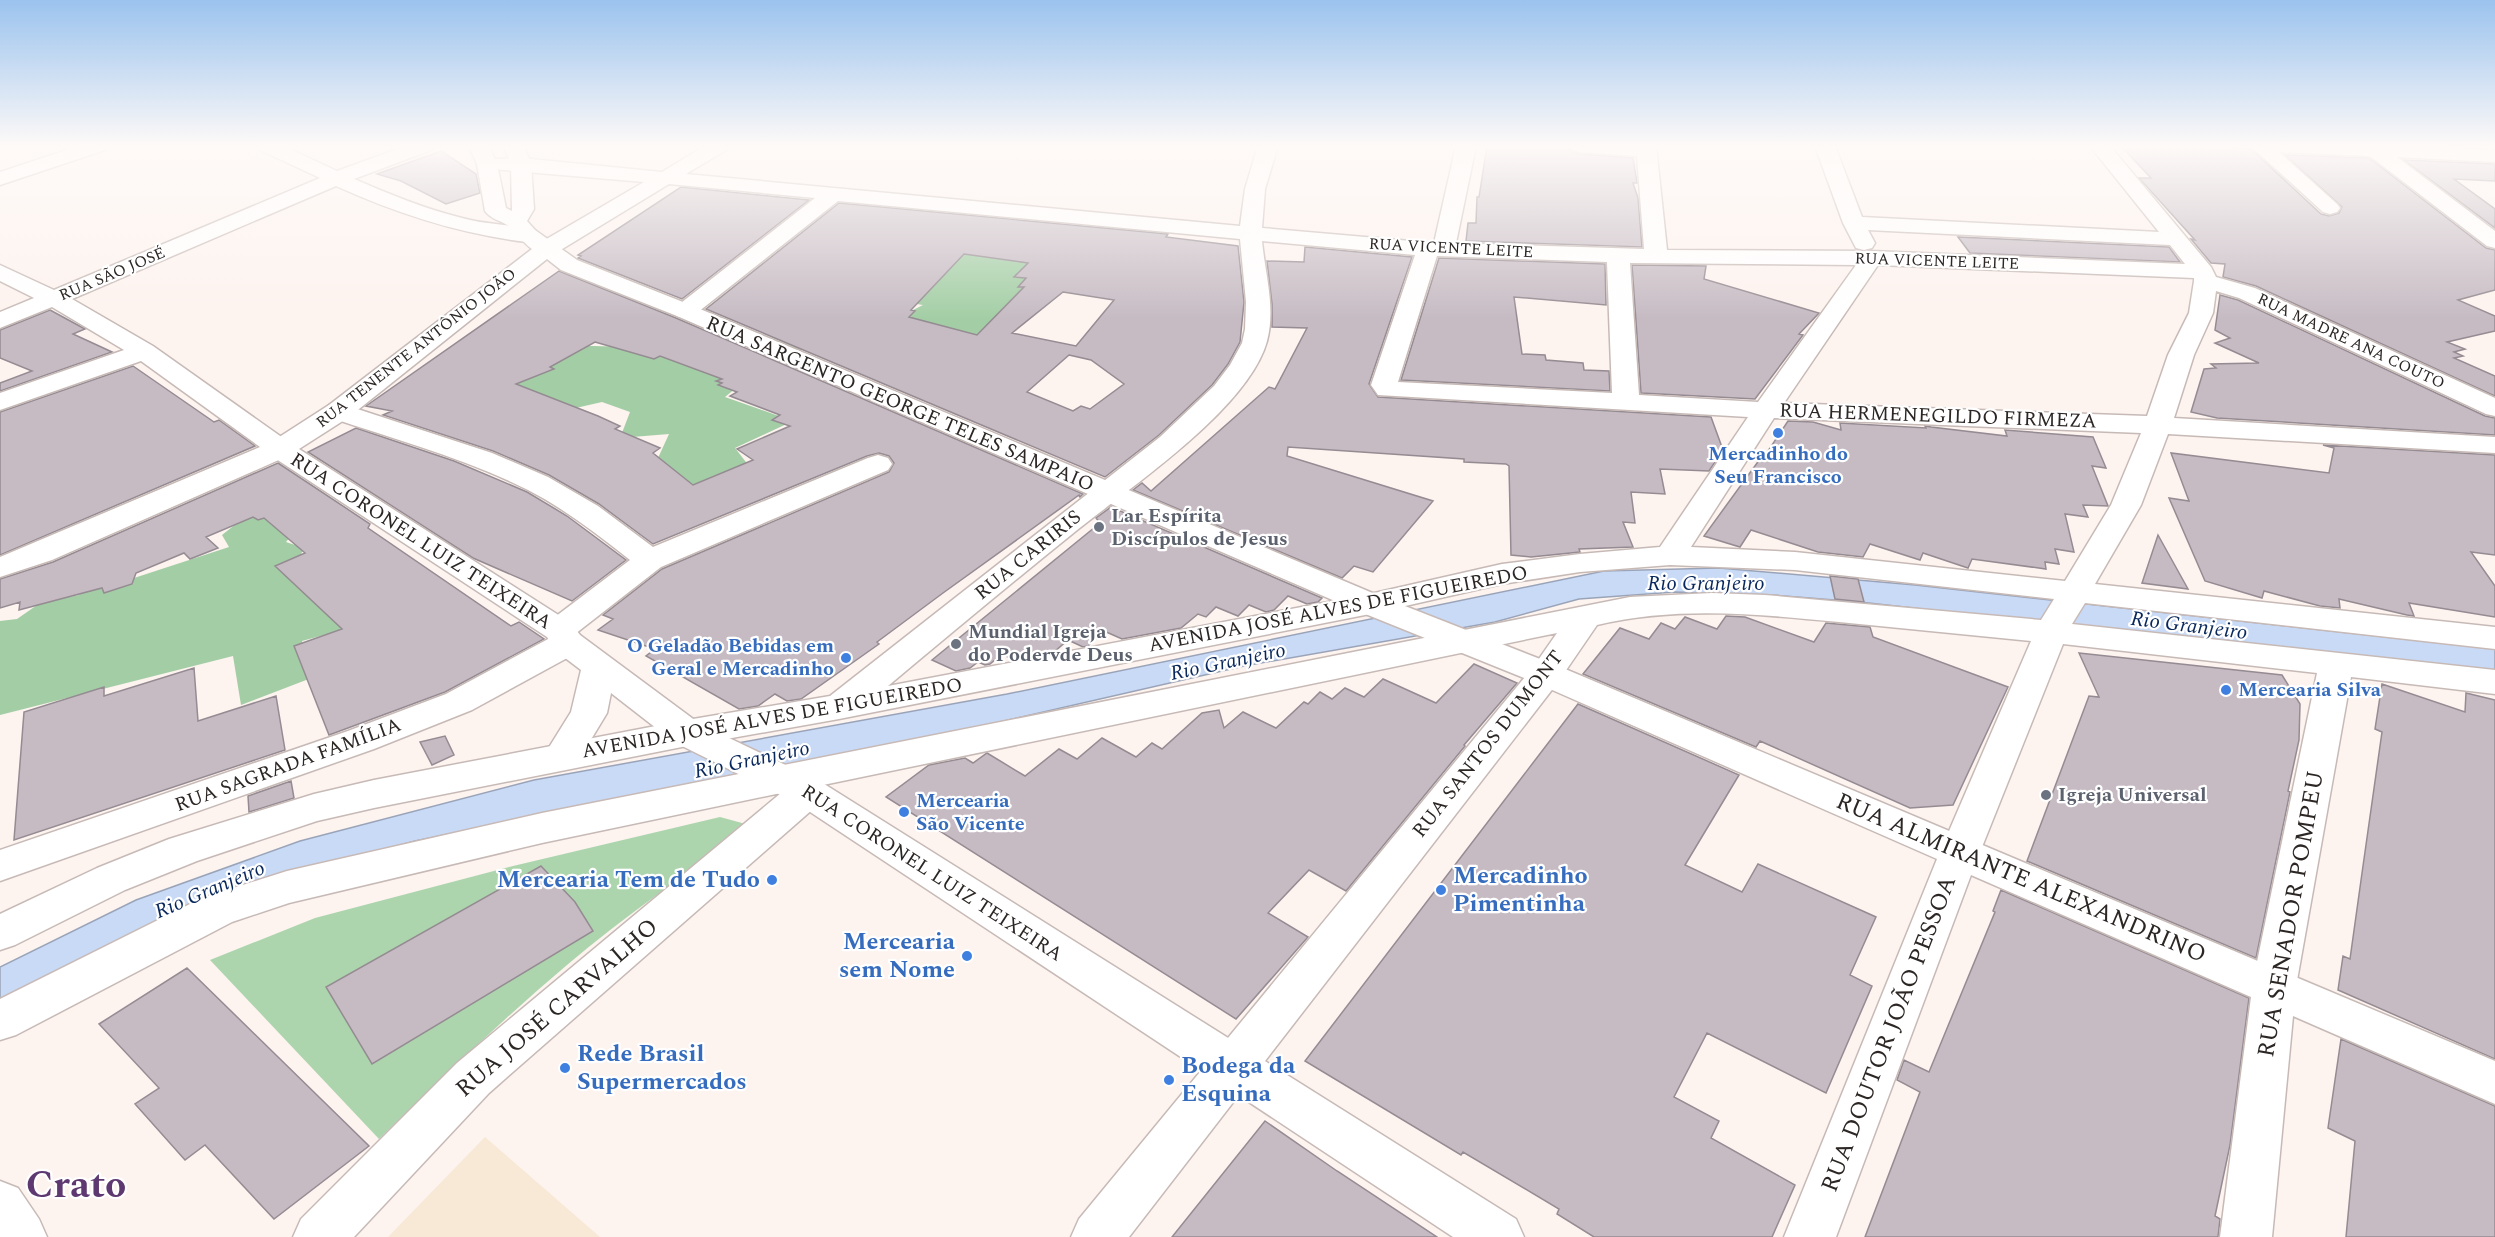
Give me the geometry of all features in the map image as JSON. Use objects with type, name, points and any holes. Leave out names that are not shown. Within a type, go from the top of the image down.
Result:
[{"type":"street","name":"RUA SÃO JOSÉ","points":[[0,321],[277,204]]},
{"type":"street","name":"RUA SARGENTO GEORGE TELES SAMPAIO","points":[[404,204],[459,225],[538,242],[685,311],[1459,641]]},
{"type":"street","points":[[494,204],[496,211],[538,242]]},
{"type":"street","points":[[523,204],[538,242]]},
{"type":"street","name":"RUA TENENTE ANTÔNIO JOÃO","points":[[0,568],[41,553],[280,449],[339,411],[538,242],[615,204]]},
{"type":"street","points":[[685,311],[821,204]]},
{"type":"street","name":"RUA VICENTE LEITE","points":[[935,204],[1251,234],[1436,248],[1618,256],[1872,258],[2204,277]]},
{"type":"street","name":"RUA CARIRIS","points":[[839,707],[1177,436],[1242,371],[1254,342],[1258,316],[1259,294],[1251,234],[1254,204]]},
{"type":"street","points":[[1436,248],[1449,204]]},
{"type":"street","points":[[1651,204],[1656,256]]},
{"type":"street","points":[[1670,556],[1766,410],[1872,258],[1847,204]]},
{"type":"street","points":[[2147,204],[2204,277]]},
{"type":"street","points":[[2325,204],[2330,208]]},
{"type":"street","points":[[2446,204],[2495,241]]},
{"type":"street","points":[[1854,223],[2176,239]]},
{"type":"street","name":"RUA HERMENEGILDO FIRMEZA","points":[[1436,248],[1383,388],[1766,410],[2158,425],[2495,445]]},
{"type":"street","points":[[1618,256],[1626,401]]},
{"type":"street","name":"RUA CORONEL LUIZ TEIXEIRA","points":[[0,272],[55,299],[144,351],[280,449],[563,637],[687,733],[797,786],[1498,1237]]},
{"type":"street","name":"RUA MADRE ANA COUTO","points":[[2204,277],[2258,298],[2495,408]]},
{"type":"street","name":"RUA DOUTOR JOÃO PESSOA","points":[[1810,1237],[1960,852],[2053,630],[2126,505],[2158,425],[2181,355],[2201,313],[2204,277]]},
{"type":"street","points":[[0,402],[144,351]]},
{"type":"street","points":[[339,411],[383,427],[464,451],[507,469],[566,498],[650,560]]},
{"type":"street","name":"RUA SAGRADA FAMÍLIA","points":[[0,866],[372,736],[459,702],[563,637],[650,560],[878,464]]},
{"type":"street","name":"AVENIDA JOSÉ ALVES DE FIGUEIREDO","points":[[0,933],[111,879],[183,850],[314,808],[562,757],[839,707],[1370,604],[1502,574],[1580,563],[1670,556],[1831,569],[2495,638]]},
{"type":"street","points":[[1831,569],[1838,608]]},
{"type":"street","points":[[0,1021],[132,951],[217,910],[287,887],[542,828],[797,786],[1459,641],[1640,606],[1712,603],[1838,608],[2053,630],[2495,682]]},
{"type":"street","name":"RUA SANTOS DUMONT","points":[[1097,1237],[1546,674],[1586,617]]},
{"type":"street","name":"RUA ALMIRANTE ALEXANDRINO","points":[[1459,641],[1546,674],[2495,1083]]},
{"type":"street","name":"RUA SENADOR POMPEU","points":[[2246,1237],[2274,986],[2337,663]]},
{"type":"street","points":[[562,757],[589,713],[599,665]]},
{"type":"street","name":"RUA JOSÉ CARVALHO","points":[[319,1237],[473,1078],[797,786]]},
{"type":"shaded area","points":[[485,1137],[600,1237],[388,1237]]},
{"type":"green space","points":[[1077,248],[959,359],[897,318],[923,305],[904,302],[875,305],[800,351],[765,334],[767,319],[835,255]]},
{"type":"green space","points":[[553,345],[633,347],[727,362],[742,383],[725,397],[793,421],[735,448],[749,466],[705,490],[653,469],[669,434],[620,438],[630,412],[602,402],[567,410],[487,383]]},
{"type":"green space","points":[[309,483],[348,509],[298,527],[286,542],[304,548],[289,579],[346,629],[302,641],[314,677],[241,705],[233,656],[0,715],[0,621],[17,619],[40,603],[79,595],[106,567],[131,579],[229,547],[222,535],[246,516]]},
{"type":"green space","points":[[720,817],[753,826],[635,911],[567,965],[472,1050],[379,1139],[210,960],[315,918],[513,866]]},
{"type":"water","name":"Rio Granjeiro","points":[[1719,568],[1915,585],[2495,649],[2495,673],[1860,602],[1773,595],[1675,592],[1579,599],[1495,622],[1244,666],[868,752],[659,790],[415,841],[246,886],[0,1006],[0,967],[136,900],[300,841],[534,780],[1007,694],[1604,571]]},
{"type":"building","points":[[656,204],[804,204],[682,299],[578,258],[581,256],[578,255]]},
{"type":"building","points":[[838,204],[1168,234],[1166,237],[1238,246],[1244,302],[1240,342],[1228,364],[1212,385],[1159,435],[1105,477],[706,309]],"holes":[[[964,254],[1028,263],[1014,277],[1026,278],[1018,287],[1024,287],[977,335],[909,317],[915,311],[911,310]],[[1063,292],[1114,300],[1076,346],[1012,333]],[[1069,355],[1091,360],[1124,384],[1090,409],[1081,406],[1073,411],[1027,392]]]},
{"type":"building","points":[[1477,204],[1638,204],[1642,247],[1466,241],[1468,223],[1476,223]]},
{"type":"building","points":[[2162,204],[2310,204],[2321,214],[2329,216],[2339,213],[2342,207],[2338,204],[2428,204],[2486,248],[2495,250],[2495,290],[2458,300],[2495,316],[2495,331],[2447,342],[2465,349],[2454,352],[2463,356],[2454,358],[2495,376],[2495,396],[2256,286],[2223,277],[2225,264],[2211,263],[2191,239],[2195,240]]},
{"type":"building","points":[[2463,204],[2488,204],[2495,209],[2495,228]]},
{"type":"building","points":[[1958,237],[2169,247],[2180,262],[1970,253]]},
{"type":"building","points":[[1305,247],[1412,257],[1369,384],[1378,397],[1711,417],[1723,450],[1709,471],[1660,469],[1665,494],[1631,492],[1635,523],[1623,522],[1633,547],[1579,549],[1580,552],[1531,557],[1511,555],[1509,466],[1506,464],[1288,447],[1287,456],[1433,501],[1373,572],[1354,566],[1342,578],[1133,490],[1142,483],[1151,491],[1269,387],[1275,389],[1307,328],[1272,327],[1267,261],[1304,262]]},
{"type":"building","points":[[1439,258],[1605,264],[1606,305],[1514,297],[1522,354],[1545,355],[1546,360],[1583,363],[1584,370],[1609,371],[1610,391],[1401,380]]},
{"type":"building","points":[[1632,265],[1706,266],[1704,279],[1819,313],[1799,334],[1803,335],[1755,399],[1641,393]]},
{"type":"building","points":[[559,271],[676,318],[1083,494],[943,593],[877,642],[879,644],[801,699],[787,701],[775,694],[758,706],[739,709],[646,656],[655,649],[598,630],[613,619],[603,615],[662,569],[889,472],[894,463],[889,456],[879,453],[867,456],[653,544],[599,504],[549,475],[493,451],[383,415],[392,411],[366,406]],"holes":[[[595,342],[654,359],[660,356],[722,379],[716,381],[722,383],[718,385],[737,392],[730,396],[780,415],[772,420],[790,426],[737,449],[753,460],[693,485],[653,453],[660,448],[615,429],[620,426],[598,416],[516,384],[554,369],[550,367]]]},
{"type":"building","points":[[2220,295],[2238,300],[2485,416],[2495,418],[2495,435],[2217,418],[2191,412],[2204,369],[2216,368],[2211,364],[2259,363],[2215,343],[2230,338],[2215,330]]},
{"type":"building","points":[[50,310],[85,329],[73,334],[112,352],[0,391],[0,383],[32,371],[0,358],[0,330]]},
{"type":"building","points":[[133,366],[214,422],[219,420],[255,446],[0,555],[0,412]]},
{"type":"building","points":[[1788,421],[1813,422],[1841,430],[1840,423],[1926,428],[1925,426],[2007,436],[2005,430],[2093,437],[2106,468],[2092,466],[2108,506],[2083,505],[2088,517],[2065,514],[2074,552],[2055,549],[2059,564],[2045,562],[2046,569],[1972,559],[1968,568],[1923,553],[1920,560],[1870,544],[1863,557],[1818,552],[1751,530],[1740,547],[1704,536],[1760,459],[1762,460]]},
{"type":"building","points":[[356,428],[454,461],[527,492],[567,516],[626,560],[572,601],[473,558],[308,452]]},
{"type":"building","points":[[2323,445],[2495,455],[2495,555],[2471,552],[2495,586],[2495,617],[2409,603],[2414,616],[2339,599],[2340,608],[2320,606],[2264,591],[2262,598],[2205,581],[2169,498],[2189,501],[2171,453],[2329,473],[2334,448]]},
{"type":"building","points":[[278,463],[370,524],[368,528],[511,626],[519,622],[544,639],[445,692],[329,735],[294,646],[342,629],[275,566],[305,553],[264,518],[258,520],[253,517],[206,537],[218,548],[190,559],[184,553],[136,573],[132,584],[104,593],[102,588],[19,610],[20,602],[0,608],[0,579],[53,562]]},
{"type":"building","points":[[1111,507],[1322,598],[1318,602],[1307,604],[1288,596],[1274,610],[1266,612],[1249,605],[1238,616],[1216,607],[1206,617],[1198,614],[1181,628],[1122,639],[1104,631],[1088,646],[1083,647],[1068,640],[1054,652],[1029,657],[1025,655],[1014,660],[1002,654],[990,664],[985,665],[978,662],[970,668],[956,671],[932,660],[1100,523],[1096,518]]},
{"type":"building","points":[[2158,535],[2188,589],[2142,583]]},
{"type":"building","points":[[1830,576],[1858,579],[1864,602],[1835,599]]},
{"type":"building","points":[[1726,616],[1745,617],[1814,642],[1826,623],[1870,627],[1873,637],[2008,687],[1953,805],[1910,808],[1760,741],[1756,747],[1583,674],[1620,628],[1649,639],[1661,623],[1675,629],[1685,617],[1717,629]]},
{"type":"building","points":[[2079,653],[2282,675],[2300,704],[2299,740],[2288,791],[2290,792],[2256,958],[2027,861],[2089,696],[2099,697]]},
{"type":"building","points":[[1474,664],[1517,683],[1346,891],[1309,870],[1268,913],[1308,937],[1236,1019],[886,797],[929,765],[965,758],[973,763],[987,753],[1025,776],[1059,749],[1077,759],[1102,738],[1136,757],[1152,743],[1162,749],[1202,713],[1219,710],[1224,728],[1243,712],[1276,728],[1304,702],[1308,704],[1320,692],[1332,699],[1345,688],[1364,697],[1383,679],[1436,703]]},
{"type":"building","points":[[194,668],[198,721],[276,696],[285,750],[14,840],[24,712],[104,687],[104,696]]},
{"type":"building","points":[[2382,684],[2465,712],[2466,693],[2495,700],[2495,1059],[2338,990],[2343,956],[2350,959],[2382,732],[2375,729]]},
{"type":"building","points":[[1578,704],[1739,775],[1685,865],[1742,892],[1758,864],[1876,917],[1850,975],[1872,986],[1826,1093],[1707,1033],[1674,1097],[1719,1121],[1711,1138],[1795,1185],[1772,1237],[1594,1237],[1557,1214],[1559,1209],[1463,1152],[1461,1155],[1305,1061]]},
{"type":"building","points":[[445,736],[454,755],[432,765],[420,742]]},
{"type":"building","points":[[291,781],[294,798],[249,812],[248,796]]},
{"type":"building","points":[[541,866],[575,902],[593,931],[372,1064],[326,987]]},
{"type":"building","points":[[2001,890],[2249,998],[2230,1145],[2215,1216],[2220,1219],[2218,1237],[1865,1237],[1920,1092],[1897,1080],[1904,1060],[1929,1072],[1995,912],[1993,911]]},
{"type":"building","points":[[187,968],[369,1146],[274,1219],[205,1145],[185,1160],[135,1104],[159,1088],[99,1024]]},
{"type":"building","points":[[2341,1039],[2495,1106],[2495,1237],[2346,1237],[2355,1141],[2328,1128]]},
{"type":"building","points":[[1265,1121],[1337,1171],[1437,1237],[1172,1237]]},
{"type":"place","name":"Mercadinho do Seu Francisco","points":[[1778,433]]},
{"type":"place","name":"Lar Espírita Discípulos de Jesus","points":[[1099,527]]},
{"type":"place","name":"Mundial Igreja do Podervde Deus","points":[[956,644]]},
{"type":"place","name":"O Geladão Bebidas em Geral e Mercadinho","points":[[846,658]]},
{"type":"place","name":"Mercearia Silva","points":[[2226,690]]},
{"type":"place","name":"Igreja Universal","points":[[2046,795]]},
{"type":"place","name":"Mercearia São Vicente","points":[[904,812]]},
{"type":"place","name":"Mercearia Tem de Tudo","points":[[772,880]]},
{"type":"place","name":"Mercadinho Pimentinha","points":[[1441,890]]},
{"type":"place","name":"Mercearia sem Nome","points":[[967,956]]},
{"type":"place","name":"Rede Brasil Supermercados","points":[[565,1068]]},
{"type":"place","name":"Bodega da Esquina","points":[[1169,1080]]},
{"type":"district","name":"Crato","points":[[76,1185]]}]
